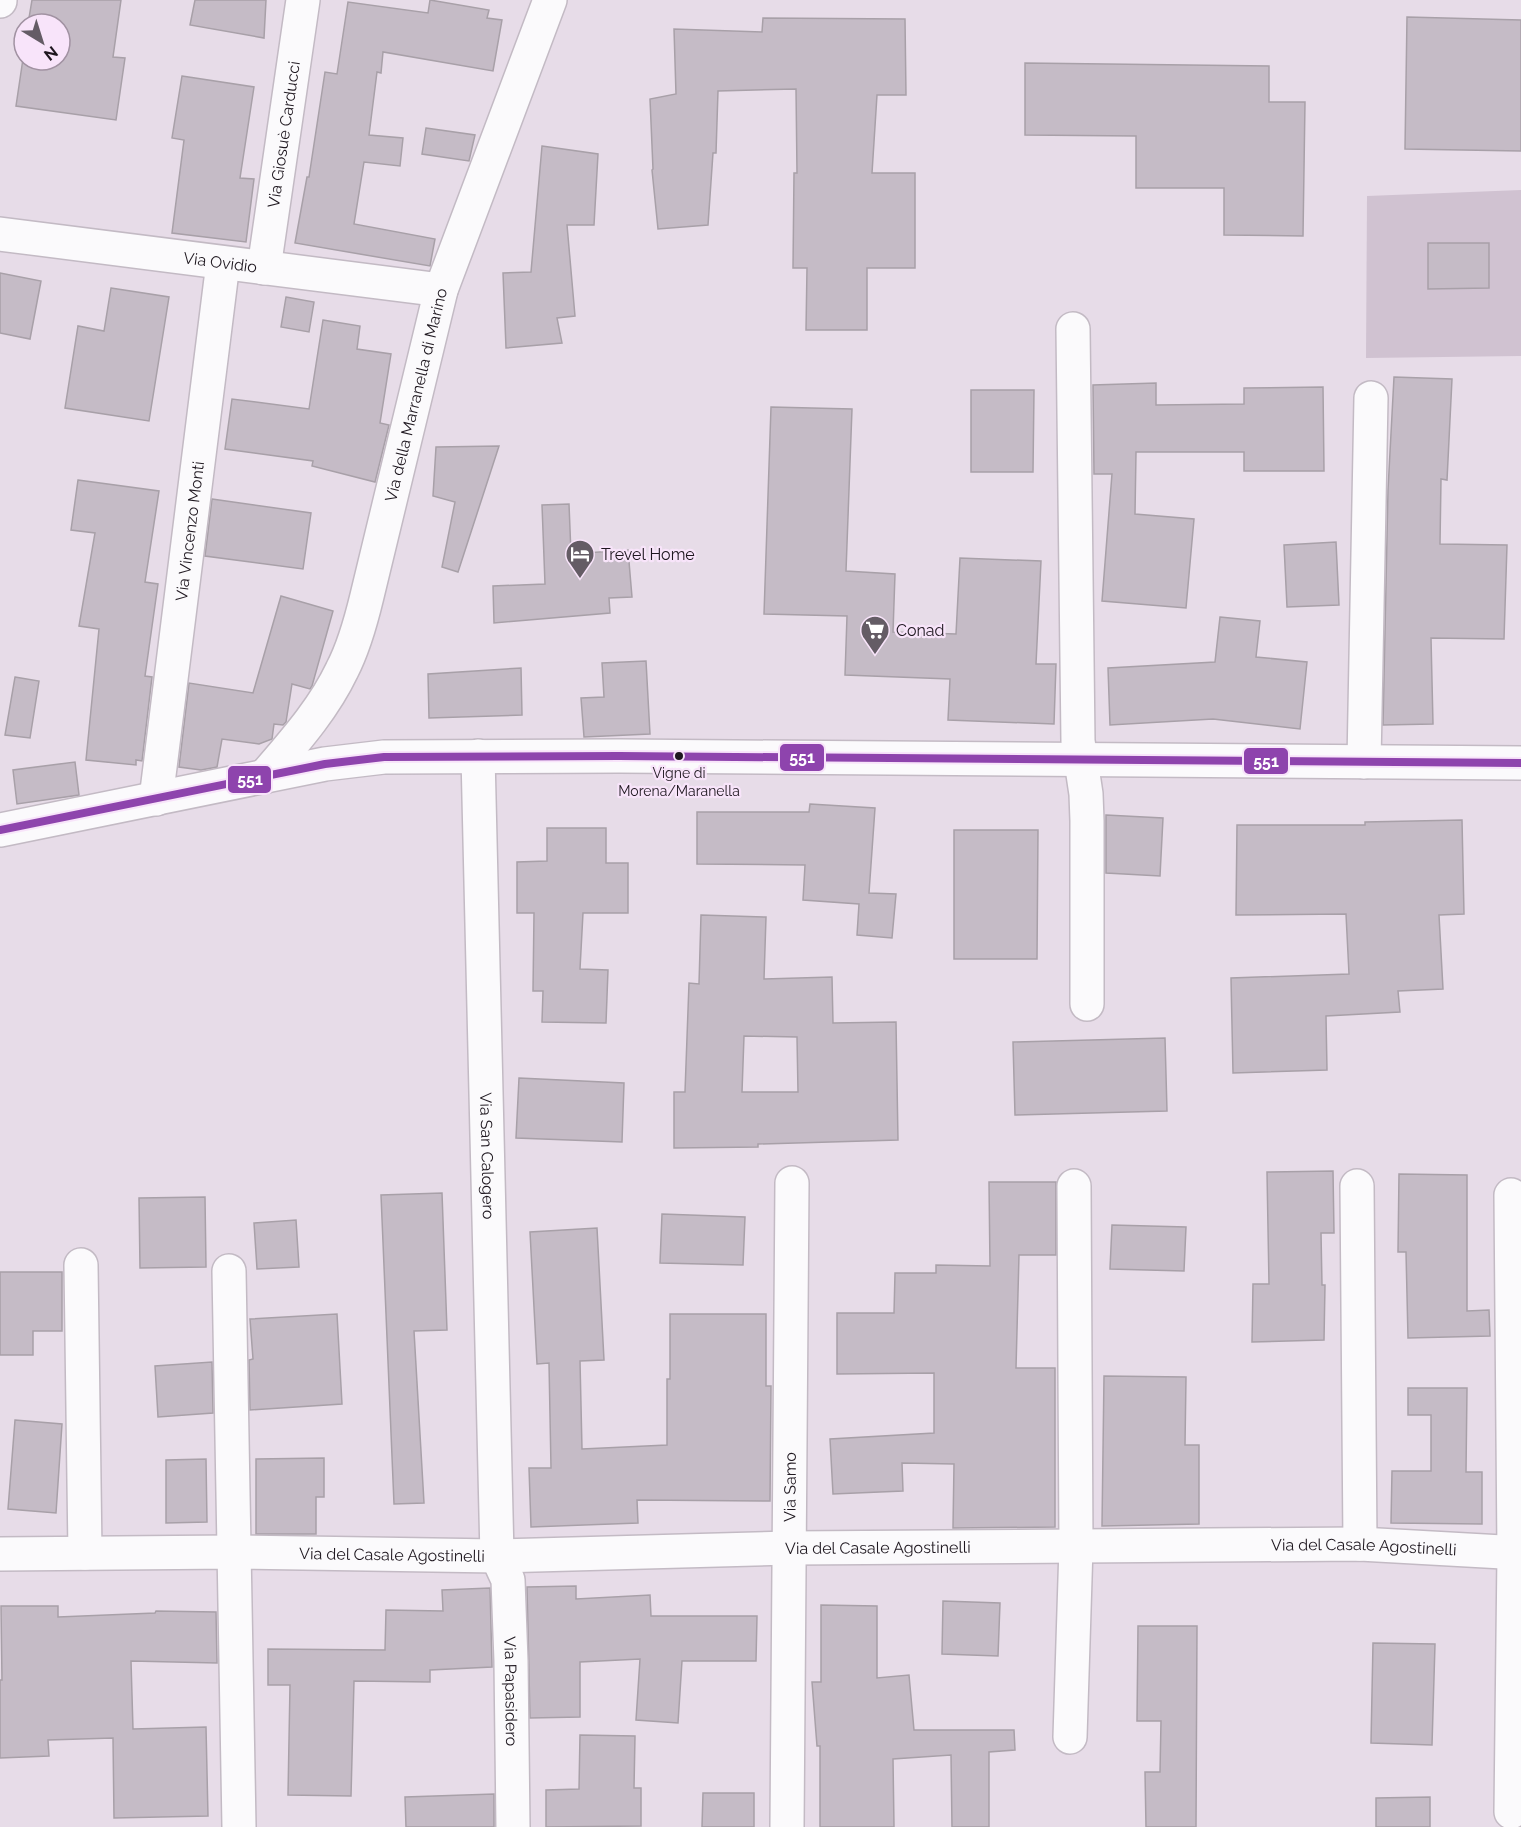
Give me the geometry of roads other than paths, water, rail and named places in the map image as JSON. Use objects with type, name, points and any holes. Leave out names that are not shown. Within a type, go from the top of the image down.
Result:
[{"type":"street","name":"Via Giosuè Carducci","points":[[264,268],[303,0]]},
{"type":"street","name":"Via della Marranella di Marino","points":[[264,777],[300,735],[328,696],[343,669],[355,637],[441,291],[550,0]]},
{"type":"street","name":"Via Ovidio","points":[[0,234],[441,291]]},
{"type":"street","name":"Via Vincenzo Monti","points":[[156,799],[223,262]]},
{"type":"street","points":[[1073,329],[1077,728],[1086,794],[1087,821],[1086,1004]]},
{"type":"street","points":[[1364,762],[1371,398]]},
{"type":"street","points":[[0,830],[325,764],[365,759],[478,756],[1521,763]]},
{"type":"street","name":"Via San Calogero","points":[[478,756],[497,1556]]},
{"type":"street","name":"Via Samo","points":[[786,1827],[792,1184]]},
{"type":"street","points":[[1070,1737],[1076,1547],[1074,1186]]},
{"type":"street","points":[[1357,1186],[1360,1544]]},
{"type":"street","points":[[1511,1195],[1518,1553],[1511,1812]]},
{"type":"street","points":[[81,1265],[85,1553]]},
{"type":"street","points":[[230,1271],[239,1827]]},
{"type":"street","name":"Via del Casale Agostinelli","points":[[0,1554],[234,1552],[497,1556],[789,1548],[1360,1544],[1518,1553]]},
{"type":"street","name":"Via Papasidero","points":[[497,1556],[508,1580],[513,1827]]},
{"type":"place","name":"Trevel Home","points":[[580,580]]},
{"type":"place","name":"Conad","points":[[875,656]]},
{"type":"place","name":"Vigne di Morena/Maranella","points":[[679,756]]}]
